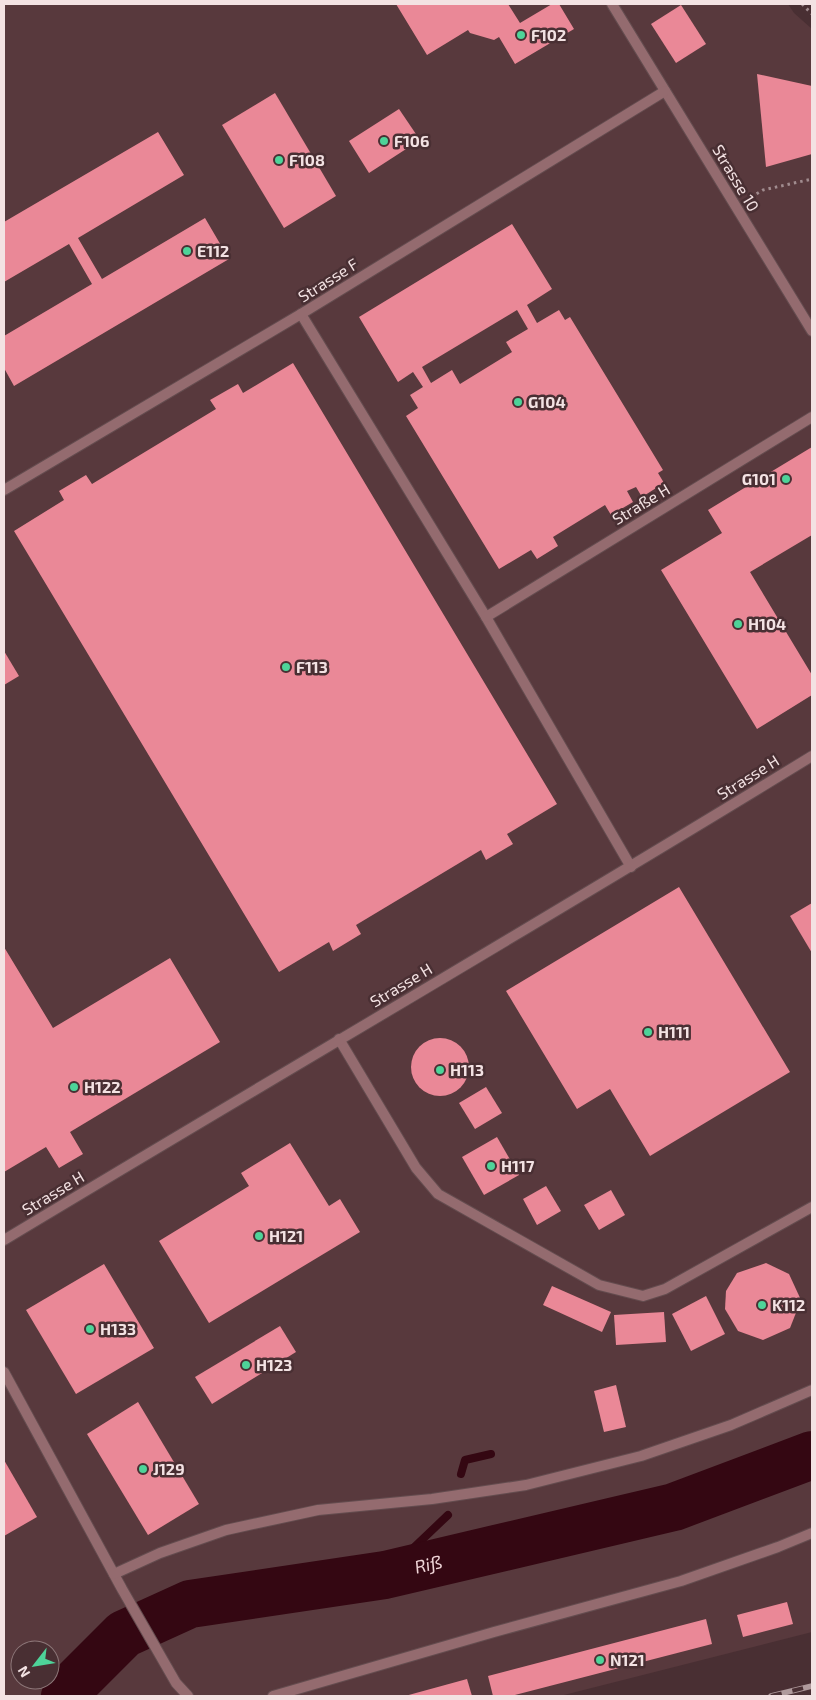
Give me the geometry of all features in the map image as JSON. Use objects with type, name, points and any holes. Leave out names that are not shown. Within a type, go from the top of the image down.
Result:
[{"type":"lane","name":"Strasse 10","points":[[612,4],[812,331]]},
{"type":"lane","name":"Strasse F","points":[[4,490],[301,314],[666,91]]},
{"type":"lane","points":[[301,314],[486,616],[631,867]]},
{"type":"lane","name":"Straße H","points":[[486,616],[812,417]]},
{"type":"lane","name":"Strasse H","points":[[4,1240],[631,867],[812,756]]},
{"type":"lane","points":[[339,1039],[416,1168],[438,1194],[599,1285],[643,1296],[664,1289],[812,1207]]},
{"type":"lane","points":[[4,1372],[122,1589],[176,1683],[188,1696]]},
{"type":"lane","points":[[114,1574],[160,1553],[226,1530],[318,1510],[432,1499],[526,1485],[641,1456],[731,1425],[812,1390]]},
{"type":"lane","points":[[273,1696],[494,1632],[681,1581],[812,1533]]},
{"type":"path","points":[[802,4],[812,14]]},
{"type":"path","points":[[735,205],[763,190],[812,179]]},
{"type":"shaded area","points":[[4,4],[788,4],[794,13],[812,29],[812,1632],[560,1696],[4,1696]]},
{"type":"building","name":"F102","points":[[396,4],[508,4],[520,23],[552,4],[559,4],[574,29],[515,64],[499,37],[494,40],[470,33],[468,30],[427,55]]},
{"type":"building","points":[[681,5],[706,44],[676,63],[651,24]]},
{"type":"building","points":[[757,74],[812,86],[812,154],[766,167]]},
{"type":"building","name":"F108","points":[[275,93],[336,196],[284,228],[222,125]]},
{"type":"building","name":"F106","points":[[399,109],[420,140],[369,173],[349,141]]},
{"type":"building","name":"E112","points":[[158,132],[184,175],[78,238],[102,279],[205,218],[229,259],[14,386],[4,368],[4,336],[92,284],[69,244],[4,282],[4,222]]},
{"type":"building","name":"G104","points":[[512,224],[552,289],[527,305],[537,323],[559,310],[565,320],[570,317],[663,470],[658,473],[664,483],[642,497],[636,487],[627,491],[633,502],[611,515],[605,505],[553,537],[558,546],[537,559],[531,550],[499,569],[406,416],[418,408],[410,395],[423,387],[413,372],[398,382],[359,317]],"holes":[[[517,310],[528,329],[506,342],[512,352],[460,384],[452,370],[431,383],[422,367]]]},
{"type":"building","name":"F113","points":[[293,363],[557,804],[507,834],[513,844],[486,860],[481,850],[356,925],[361,934],[333,951],[329,942],[279,972],[14,531],[64,500],[59,491],[86,475],[92,484],[216,409],[210,400],[238,384],[243,393]]},
{"type":"building","name":"H104","points":[[812,447],[812,535],[750,572],[812,675],[812,695],[757,729],[661,570],[722,533],[708,510]]},
{"type":"building","points":[[4,651],[19,676],[4,685]]},
{"type":"building","name":"H111","points":[[679,887],[790,1072],[650,1156],[610,1089],[577,1109],[506,991]]},
{"type":"building","points":[[812,903],[812,953],[790,916]]},
{"type":"building","name":"H122","points":[[4,947],[53,1028],[170,958],[220,1042],[70,1132],[83,1154],[59,1168],[46,1147],[4,1172]]},
{"type":"building","name":"H113","points":[[434,1038],[446,1038],[461,1046],[469,1061],[469,1073],[461,1088],[446,1096],[434,1096],[419,1088],[411,1073],[411,1061],[419,1046]]},
{"type":"building","points":[[486,1087],[502,1113],[475,1129],[459,1103]]},
{"type":"building","name":"H117","points":[[497,1137],[519,1175],[484,1195],[462,1157]]},
{"type":"building","name":"H121","points":[[290,1143],[329,1206],[340,1199],[360,1232],[209,1323],[159,1241],[249,1186],[241,1173]]},
{"type":"building","points":[[546,1186],[561,1211],[537,1225],[523,1199]]},
{"type":"building","points":[[611,1190],[625,1215],[599,1230],[584,1205]]},
{"type":"building","name":"K112","points":[[766,1263],[789,1274],[801,1300],[790,1328],[763,1340],[738,1331],[725,1309],[726,1291],[737,1273]]},
{"type":"building","name":"H133","points":[[104,1264],[154,1348],[76,1394],[26,1310]]},
{"type":"building","points":[[552,1286],[611,1312],[602,1332],[543,1305]]},
{"type":"building","points":[[706,1296],[725,1334],[691,1351],[672,1314]]},
{"type":"building","points":[[664,1312],[666,1342],[616,1345],[614,1315]]},
{"type":"building","name":"H123","points":[[280,1326],[296,1352],[212,1404],[195,1377]]},
{"type":"building","points":[[616,1385],[626,1427],[604,1432],[594,1391]]},
{"type":"building","name":"J129","points":[[138,1402],[199,1504],[148,1535],[87,1434]]},
{"type":"building","points":[[4,1460],[37,1517],[4,1536]]},
{"type":"building","points":[[787,1602],[793,1624],[743,1637],[737,1615]]},
{"type":"building","name":"N121","points":[[706,1619],[712,1644],[511,1696],[493,1696],[488,1676]]},
{"type":"building","points":[[467,1679],[472,1696],[405,1696]]},
{"type":"waterway","points":[[461,1474],[465,1460],[491,1454]]},
{"type":"waterway","name":"Riß","points":[[65,1696],[70,1688],[124,1634],[190,1604],[385,1575],[674,1507],[812,1455]]},
{"type":"waterway","points":[[385,1575],[448,1515]]},
{"type":"railway","points":[[771,1696],[812,1686]]},
{"type":"place","name":"F102","points":[[521,35]]},
{"type":"place","name":"F106","points":[[384,141]]},
{"type":"place","name":"F108","points":[[279,160]]},
{"type":"place","name":"E112","points":[[187,251]]},
{"type":"place","name":"G104","points":[[518,402]]},
{"type":"place","name":"G101","points":[[786,479]]},
{"type":"place","name":"H104","points":[[738,624]]},
{"type":"place","name":"F113","points":[[286,667]]},
{"type":"place","name":"H111","points":[[648,1032]]},
{"type":"place","name":"H113","points":[[440,1070]]},
{"type":"place","name":"H122","points":[[74,1087]]},
{"type":"place","name":"H117","points":[[491,1166]]},
{"type":"place","name":"H121","points":[[259,1236]]},
{"type":"place","name":"K112","points":[[762,1305]]},
{"type":"place","name":"H133","points":[[90,1329]]},
{"type":"place","name":"H123","points":[[246,1365]]},
{"type":"place","name":"J129","points":[[143,1469]]},
{"type":"place","name":"N121","points":[[600,1660]]}]
